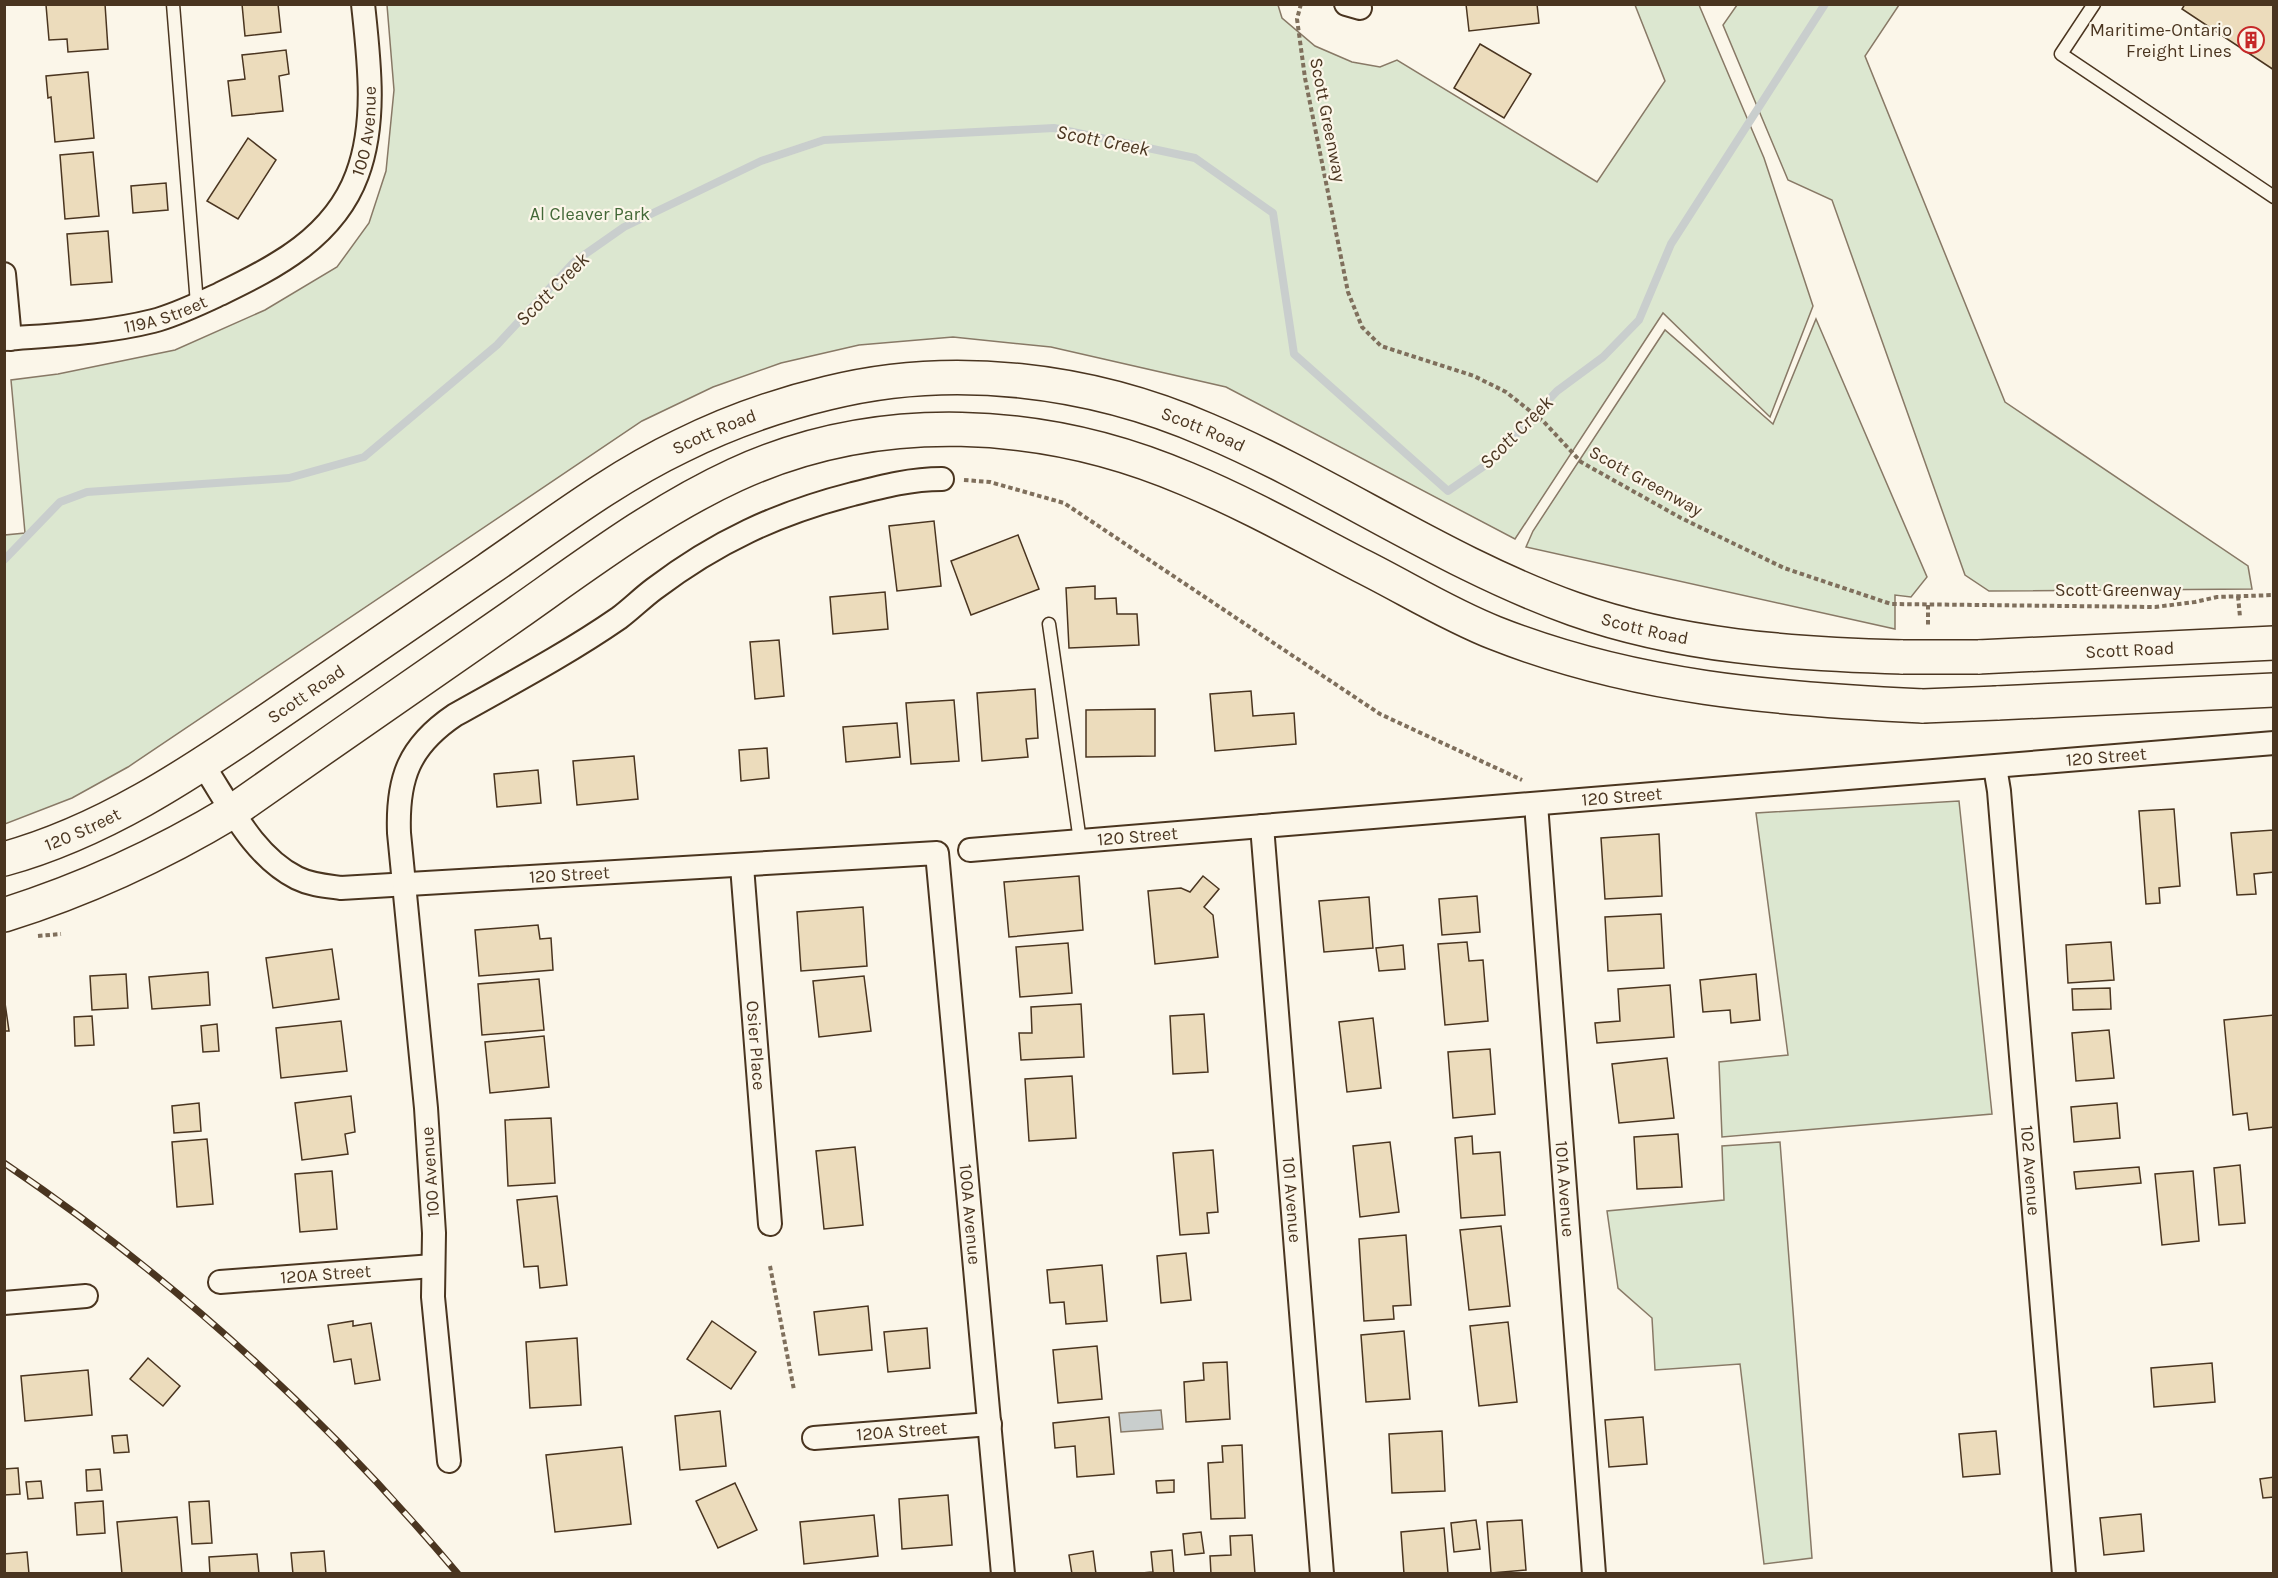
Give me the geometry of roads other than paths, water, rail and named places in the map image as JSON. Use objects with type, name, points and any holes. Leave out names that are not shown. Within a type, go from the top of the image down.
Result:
[{"type":"main road","name":"Scott Road","points":[[203,765],[576,509],[678,447],[720,428],[831,392],[913,380],[984,378],[1034,382],[1170,415],[1271,460],[1509,582],[1573,608],[1638,629],[1772,650],[1903,657],[1978,657],[2274,643]]},
{"type":"main road","points":[[4,915],[46,902],[112,875],[175,846],[233,811],[606,550],[672,508],[737,474],[795,452],[838,440],[896,432],[944,429],[1003,430],[1067,441],[1130,457],[1187,478],[1248,507],[1491,632],[1627,675],[1773,698],[1923,706],[2274,690]]},
{"type":"main road","name":"120 Street","points":[[4,859],[88,829],[203,765]]},
{"type":"street","name":"100 Avenue","points":[[309,241],[345,201],[363,154],[370,97],[363,4]]},
{"type":"street","name":"119A Street","points":[[7,339],[129,326],[163,318],[271,268],[309,241]]},
{"type":"street","points":[[4,274],[7,339]]},
{"type":"street","points":[[404,884],[398,805],[402,780],[410,759],[437,728],[587,639],[620,617],[660,584],[742,533],[782,514],[831,499],[900,482],[942,479]]},
{"type":"street","name":"120 Street","points":[[970,850],[2274,743]]},
{"type":"street","name":"120 Street","points":[[203,765],[259,848],[280,867],[297,878],[316,885],[341,888],[937,853]]},
{"type":"street","name":"102 Avenue","points":[[1995,767],[2000,802],[2064,1574]]},
{"type":"street","name":"101A Avenue","points":[[1536,804],[1594,1574]]},
{"type":"street","name":"101 Avenue","points":[[1262,826],[1322,1574]]},
{"type":"street","name":"100A Avenue","points":[[937,853],[1003,1574]]},
{"type":"street","name":"Osier Place","points":[[742,866],[770,1224]]},
{"type":"street","name":"100 Avenue","points":[[404,884],[426,1108],[434,1233],[433,1297],[449,1461]]},
{"type":"street","name":"120A Street","points":[[220,1282],[433,1266]]},
{"type":"street","points":[[4,1303],[86,1296]]},
{"type":"street","name":"120A Street","points":[[814,1438],[990,1424]]},
{"type":"lane","points":[[173,4],[197,304]]},
{"type":"lane","points":[[2094,4],[2061,54],[2274,197]]},
{"type":"lane","points":[[1049,624],[1080,841]]},
{"type":"waterway","name":"Scott Creek","points":[[4,560],[60,502],[87,492],[289,478],[364,457],[497,345],[574,262],[624,227],[761,161],[824,140],[1054,128],[1195,158],[1273,213],[1294,354],[1448,491],[1490,462],[1557,391],[1603,357],[1639,320],[1671,244],[1825,4]]},
{"type":"railway","points":[[4,1163],[67,1207],[128,1254],[188,1302],[245,1353],[355,1460],[458,1574]]},
{"type":"place","name":"Maritime-Ontario Freight Lines","points":[[2251,40]]},
{"type":"park label","name":"Al Cleaver Park","points":[[590,214]]}]
